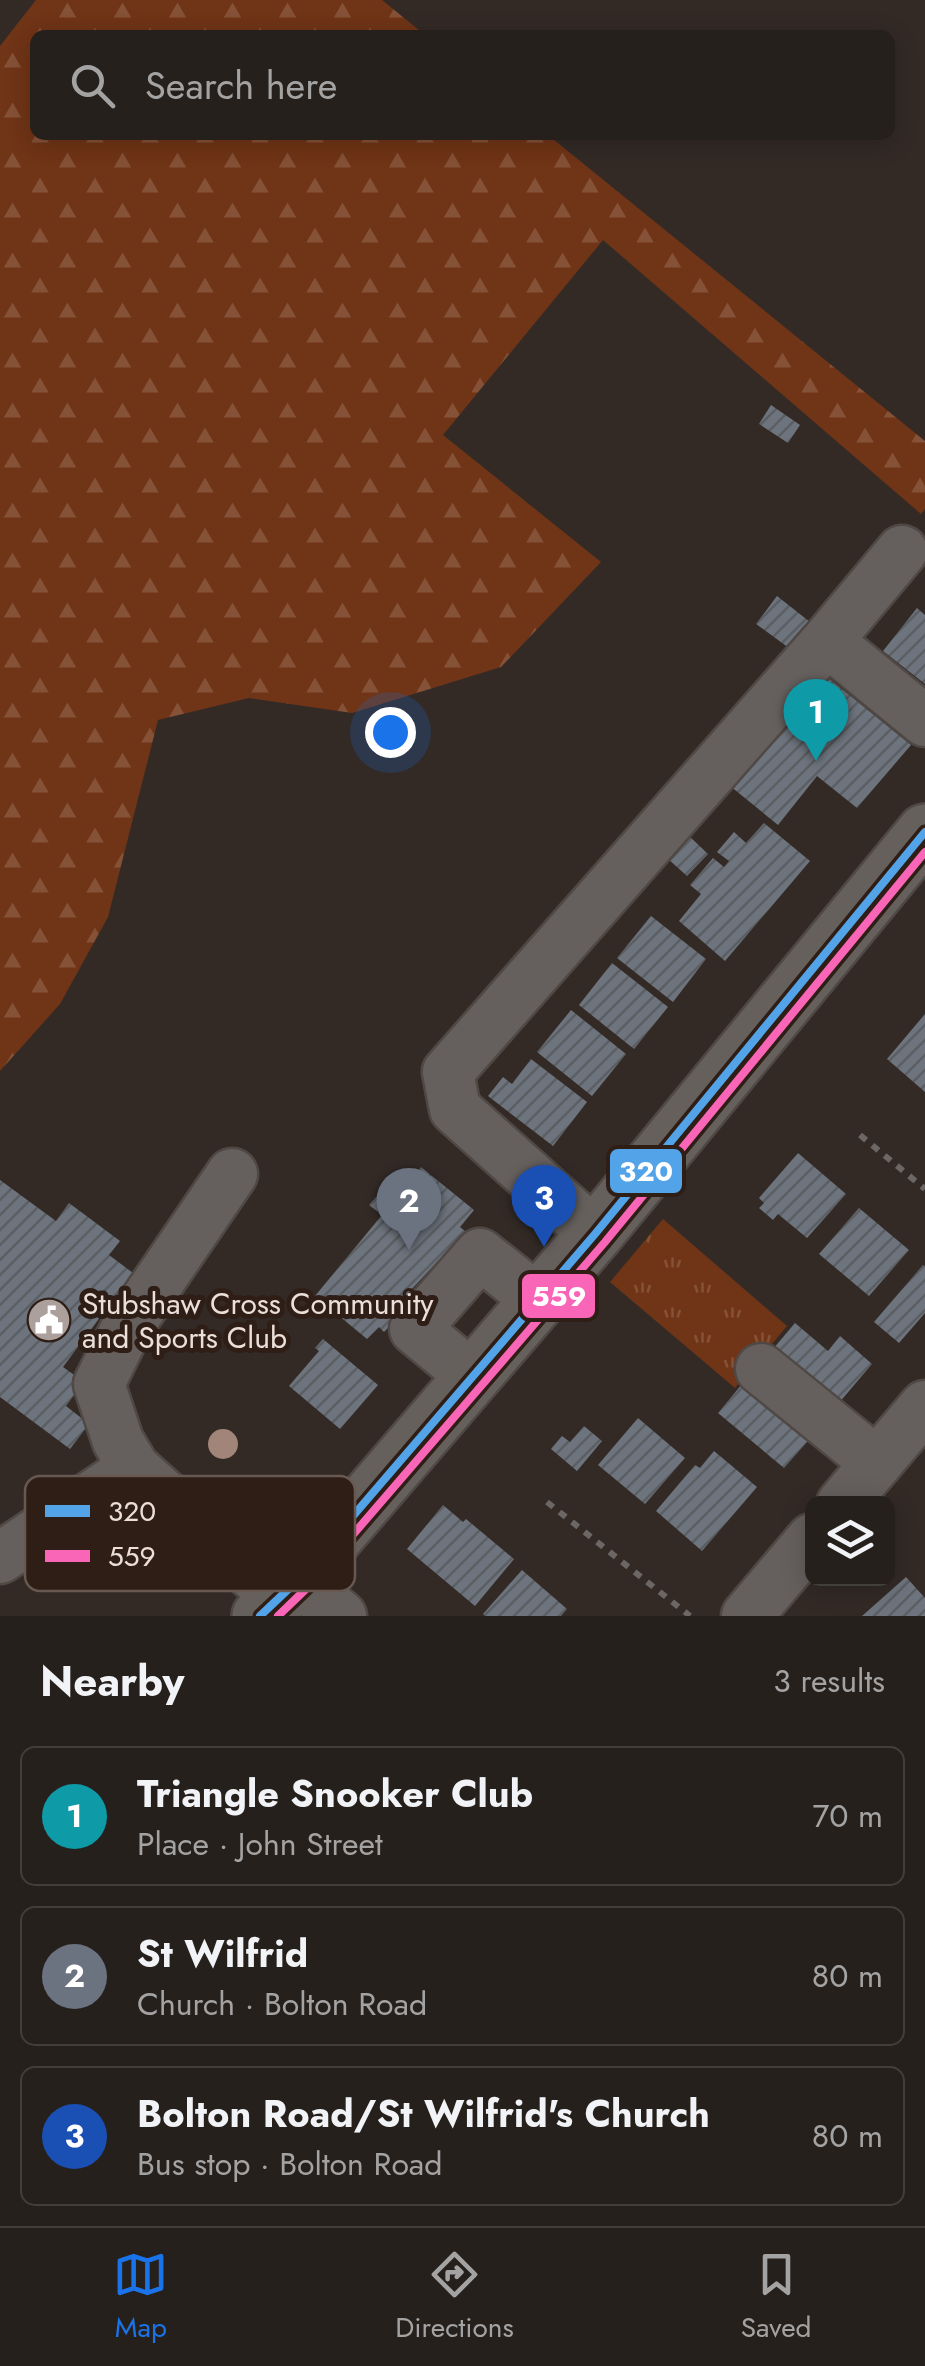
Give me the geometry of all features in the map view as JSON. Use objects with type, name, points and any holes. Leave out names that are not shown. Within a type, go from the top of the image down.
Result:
[{"type":"main road","points":[[355,1511],[595,1234],[925,832]]},
{"type":"street","points":[[595,1234],[455,1110],[448,1072],[827,642],[902,550]]},
{"type":"street","points":[[827,642],[925,721]]},
{"type":"street","points":[[149,1476],[126,1454],[99,1384],[126,1331],[232,1174]]},
{"type":"street","points":[[473,1376],[415,1329],[480,1254],[538,1300]]},
{"type":"street","points":[[762,1369],[876,1463]]},
{"type":"street","points":[[849,1496],[925,1406]]},
{"type":"street","points":[[99,1476],[126,1454]]},
{"type":"street","points":[[0,1558],[25,1537]]},
{"type":"street","points":[[747,1616],[805,1547]]},
{"type":"street","points":[[279,1598],[341,1616]]},
{"type":"path","points":[[860,1135],[925,1189]]},
{"type":"path","points":[[548,1502],[690,1616]]},
{"type":"green space","points":[[36,0],[382,0],[419,30],[30,30],[30,140],[554,140],[925,441],[925,509],[921,514],[603,240],[443,435],[601,562],[501,667],[352,713],[249,698],[158,720],[108,917],[60,1004],[0,1071],[0,46]]},
{"type":"green space","points":[[663,1219],[787,1326],[735,1388],[610,1282]]},
{"type":"building","points":[[771,405],[800,425],[788,443],[759,424]]},
{"type":"building","points":[[777,596],[810,622],[789,648],[756,624]]},
{"type":"building","points":[[917,608],[925,615],[925,684],[883,651]]},
{"type":"building","points":[[816,668],[911,745],[857,808],[817,776],[778,825],[719,777]]},
{"type":"building","points":[[764,823],[810,861],[725,961],[679,921],[701,894],[690,885],[713,858],[724,867],[729,861],[717,852],[734,832],[746,843]]},
{"type":"building","points":[[688,835],[708,854],[687,876],[667,858]]},
{"type":"building","points":[[651,916],[706,959],[673,1002],[617,958]]},
{"type":"building","points":[[612,963],[668,1007],[634,1049],[579,1005]]},
{"type":"building","points":[[571,1010],[626,1054],[592,1096],[537,1052]]},
{"type":"building","points":[[925,1014],[925,1092],[887,1059]]},
{"type":"building","points":[[531,1059],[587,1102],[553,1146],[488,1096],[503,1077],[512,1084]]},
{"type":"building","points":[[798,1153],[846,1194],[807,1238],[778,1214],[773,1220],[759,1208],[764,1203],[759,1198]]},
{"type":"building","points":[[421,1167],[474,1210],[460,1227],[475,1239],[451,1269],[438,1261],[397,1305],[405,1310],[384,1332],[379,1327],[367,1339],[315,1296],[382,1215],[369,1205],[395,1176],[406,1185]]},
{"type":"building","name":"Stubshaw Cross Community and Sports Club","points":[[0,1180],[56,1221],[69,1203],[120,1241],[109,1255],[133,1273],[63,1367],[84,1382],[66,1406],[89,1424],[70,1449],[0,1397]]},
{"type":"building","points":[[859,1208],[909,1250],[869,1296],[819,1254]]},
{"type":"building","points":[[923,1265],[925,1313],[899,1343],[874,1322]]},
{"type":"building","points":[[795,1323],[828,1351],[840,1336],[872,1364],[838,1404],[773,1349]]},
{"type":"building","points":[[323,1339],[378,1385],[340,1429],[289,1386],[319,1351],[315,1348]]},
{"type":"building","points":[[742,1384],[808,1441],[784,1468],[718,1413]]},
{"type":"building","points":[[638,1418],[685,1458],[645,1504],[598,1465]]},
{"type":"building","points":[[584,1426],[602,1441],[577,1471],[551,1449],[562,1436],[570,1442]]},
{"type":"building","points":[[714,1451],[757,1487],[702,1551],[656,1511],[695,1465],[700,1468]]},
{"type":"building","points":[[443,1505],[514,1559],[475,1606],[407,1549]]},
{"type":"building","points":[[522,1570],[567,1609],[561,1616],[483,1614]]},
{"type":"building","points":[[906,1577],[925,1598],[925,1616],[862,1616]]},
{"type":"transit line","name":"320","points":[[355,1514],[595,1234],[925,832]]},
{"type":"transit line","name":"559","points":[[355,1532],[605,1242],[925,852]]},
{"type":"transit line","name":"320","points":[[260,1616],[286,1591]]},
{"type":"transit line","name":"559","points":[[278,1616],[304,1591]]},
{"type":"place","name":"Triangle Snooker Club","points":[[816,761]]},
{"type":"place","name":"Bolton Road/St Wilfrid's Church","points":[[544,1247]]},
{"type":"place","name":"St Wilfrid","points":[[409,1250]]},
{"type":"place","name":"Stubshaw Cross Community and Sports Club","points":[[49,1320]]}]
